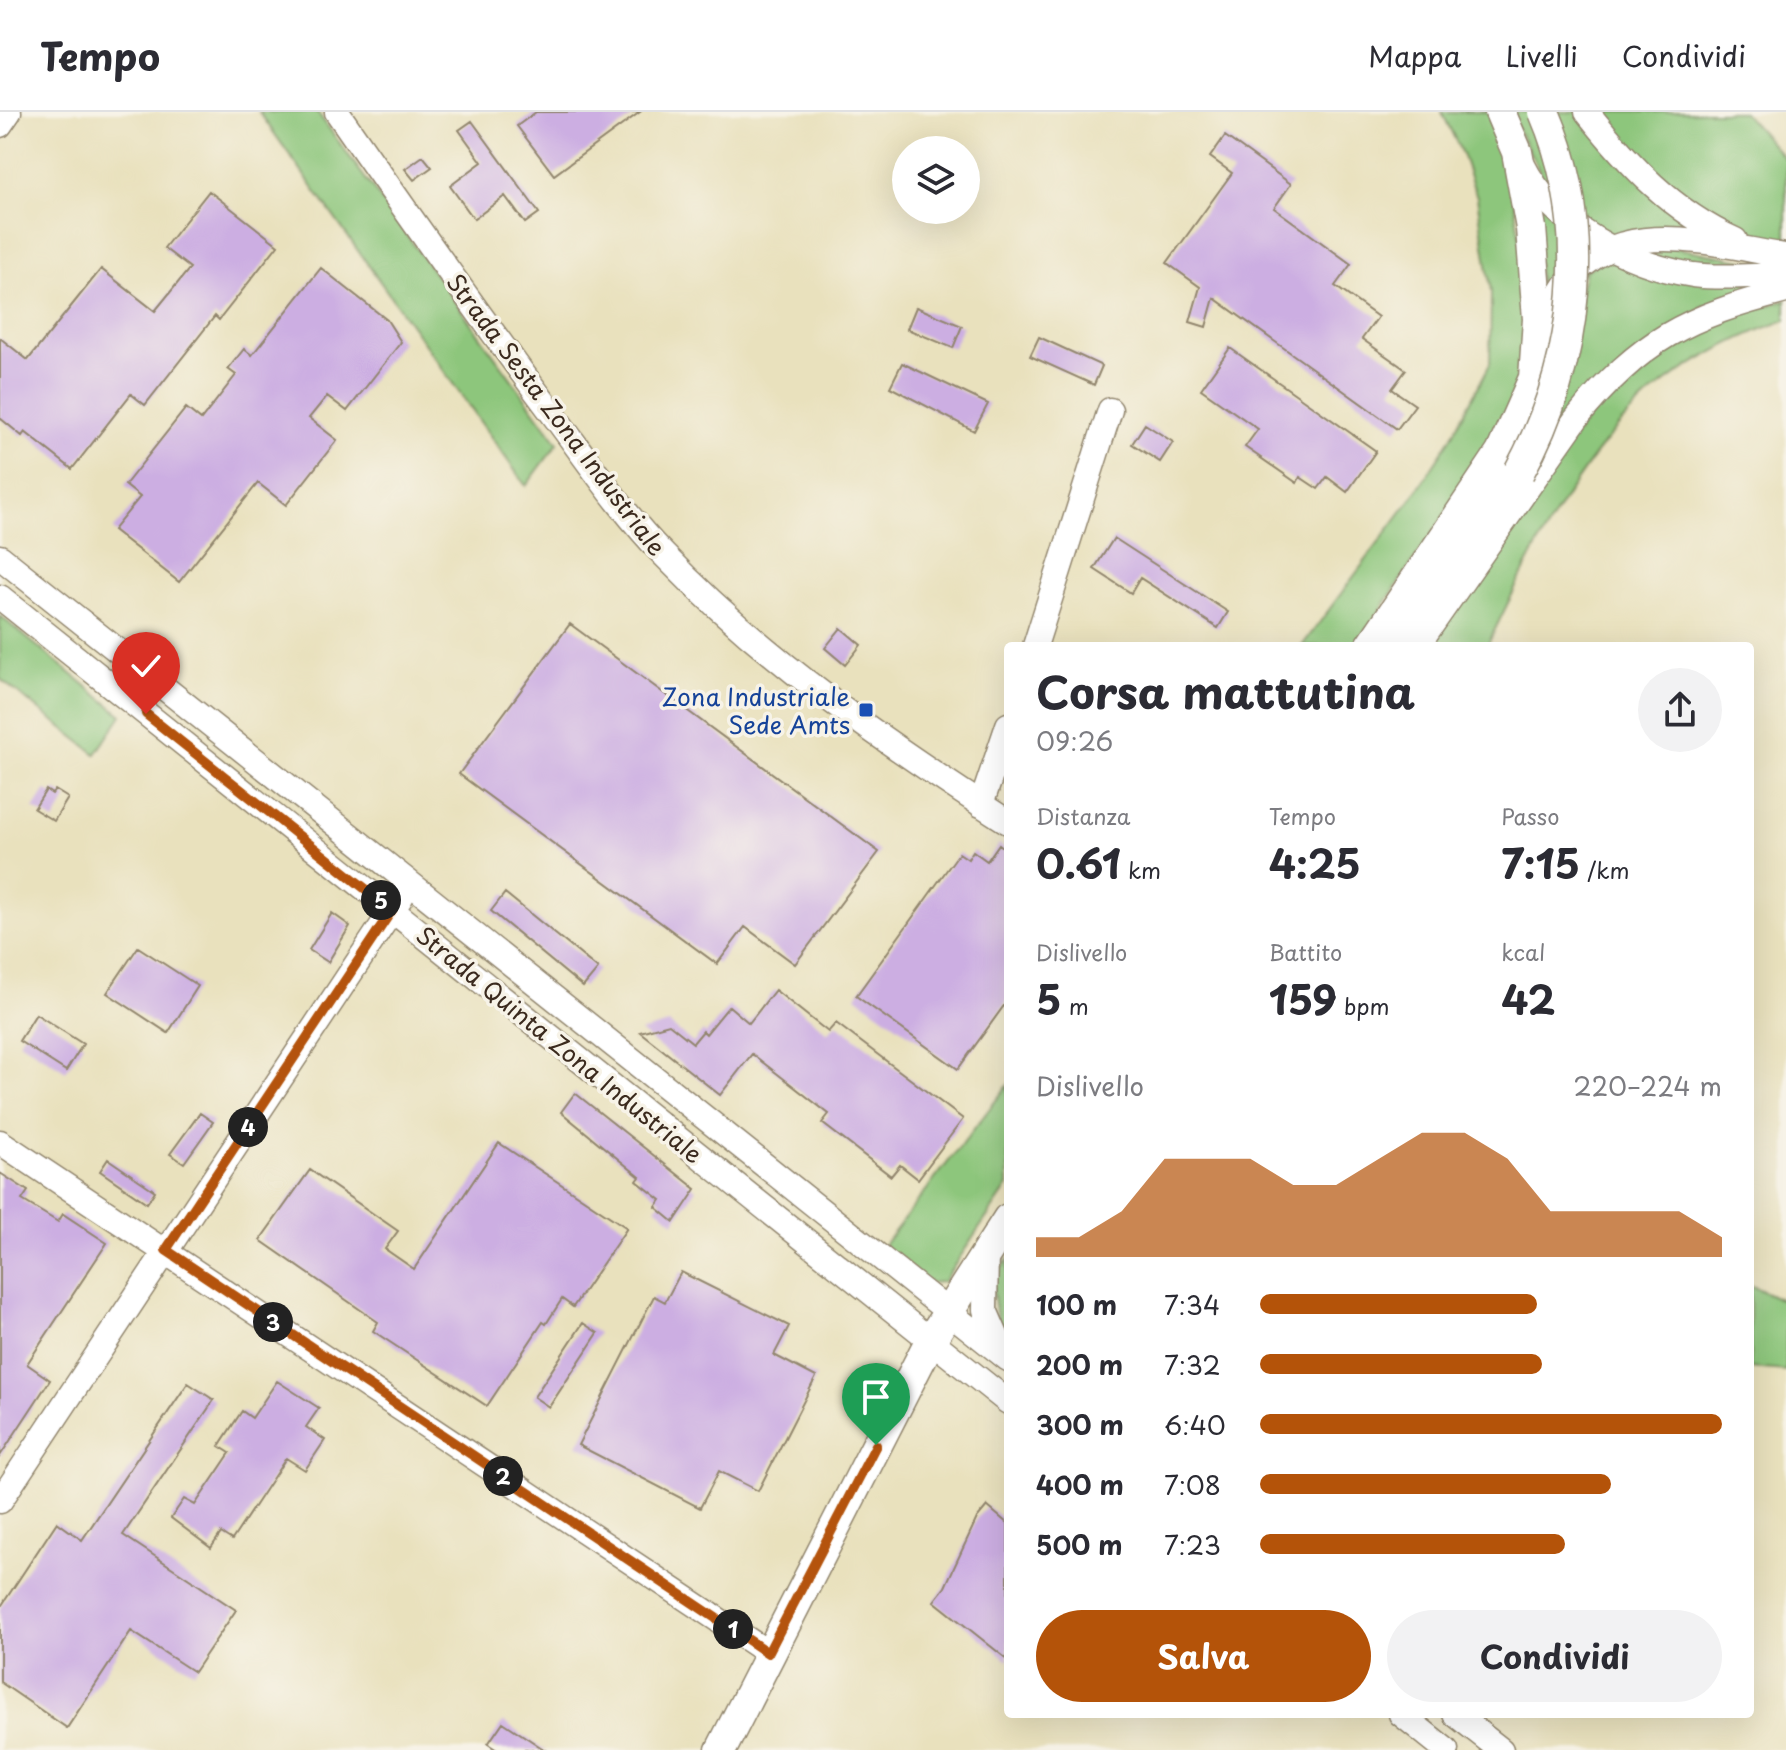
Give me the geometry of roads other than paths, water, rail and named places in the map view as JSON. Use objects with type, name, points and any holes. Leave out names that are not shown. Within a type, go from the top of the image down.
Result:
[{"type":"main road","points":[[1374,642],[1501,453],[1534,378],[1538,319],[1535,263],[1517,152],[1500,112]]},
{"type":"main road","points":[[1402,642],[1519,472],[1554,389],[1575,284],[1573,225],[1564,170],[1544,112]]},
{"type":"main road","points":[[721,1750],[930,1341],[1004,1225]]},
{"type":"street","points":[[0,125],[9,112]]},
{"type":"street","name":"Strada Sesta Zona Industriale","points":[[337,112],[483,321],[625,510],[663,554],[726,617],[806,683],[1004,819]]},
{"type":"street","points":[[1587,112],[1626,161],[1693,218],[1774,254]]},
{"type":"street","points":[[1517,152],[1546,200],[1569,221],[1636,258],[1693,275],[1786,275]]},
{"type":"street","points":[[1534,378],[1556,301],[1568,281],[1615,248],[1636,239],[1669,236],[1774,254]]},
{"type":"street","points":[[1420,642],[1604,384],[1649,344],[1687,323],[1711,312],[1786,291]]},
{"type":"street","points":[[1036,642],[1110,410]]},
{"type":"street","name":"Strada Quinta Zona Industriale","points":[[0,557],[411,882],[947,1313],[1004,1355]]},
{"type":"street","name":"Strada Quinta Zona Industriale","points":[[0,597],[1004,1399]]},
{"type":"street","points":[[981,805],[1004,737]]},
{"type":"street","points":[[293,830],[313,804]]},
{"type":"street","points":[[0,1501],[411,882]]},
{"type":"street","points":[[0,1142],[768,1653]]},
{"type":"street","points":[[986,1253],[984,1289],[988,1323],[1004,1351]]},
{"type":"street","points":[[1406,1718],[1446,1750]]},
{"type":"street","points":[[1460,1718],[1501,1750]]},
{"type":"place","name":"Zona Industriale Sede Amts","points":[[866,710]]}]
